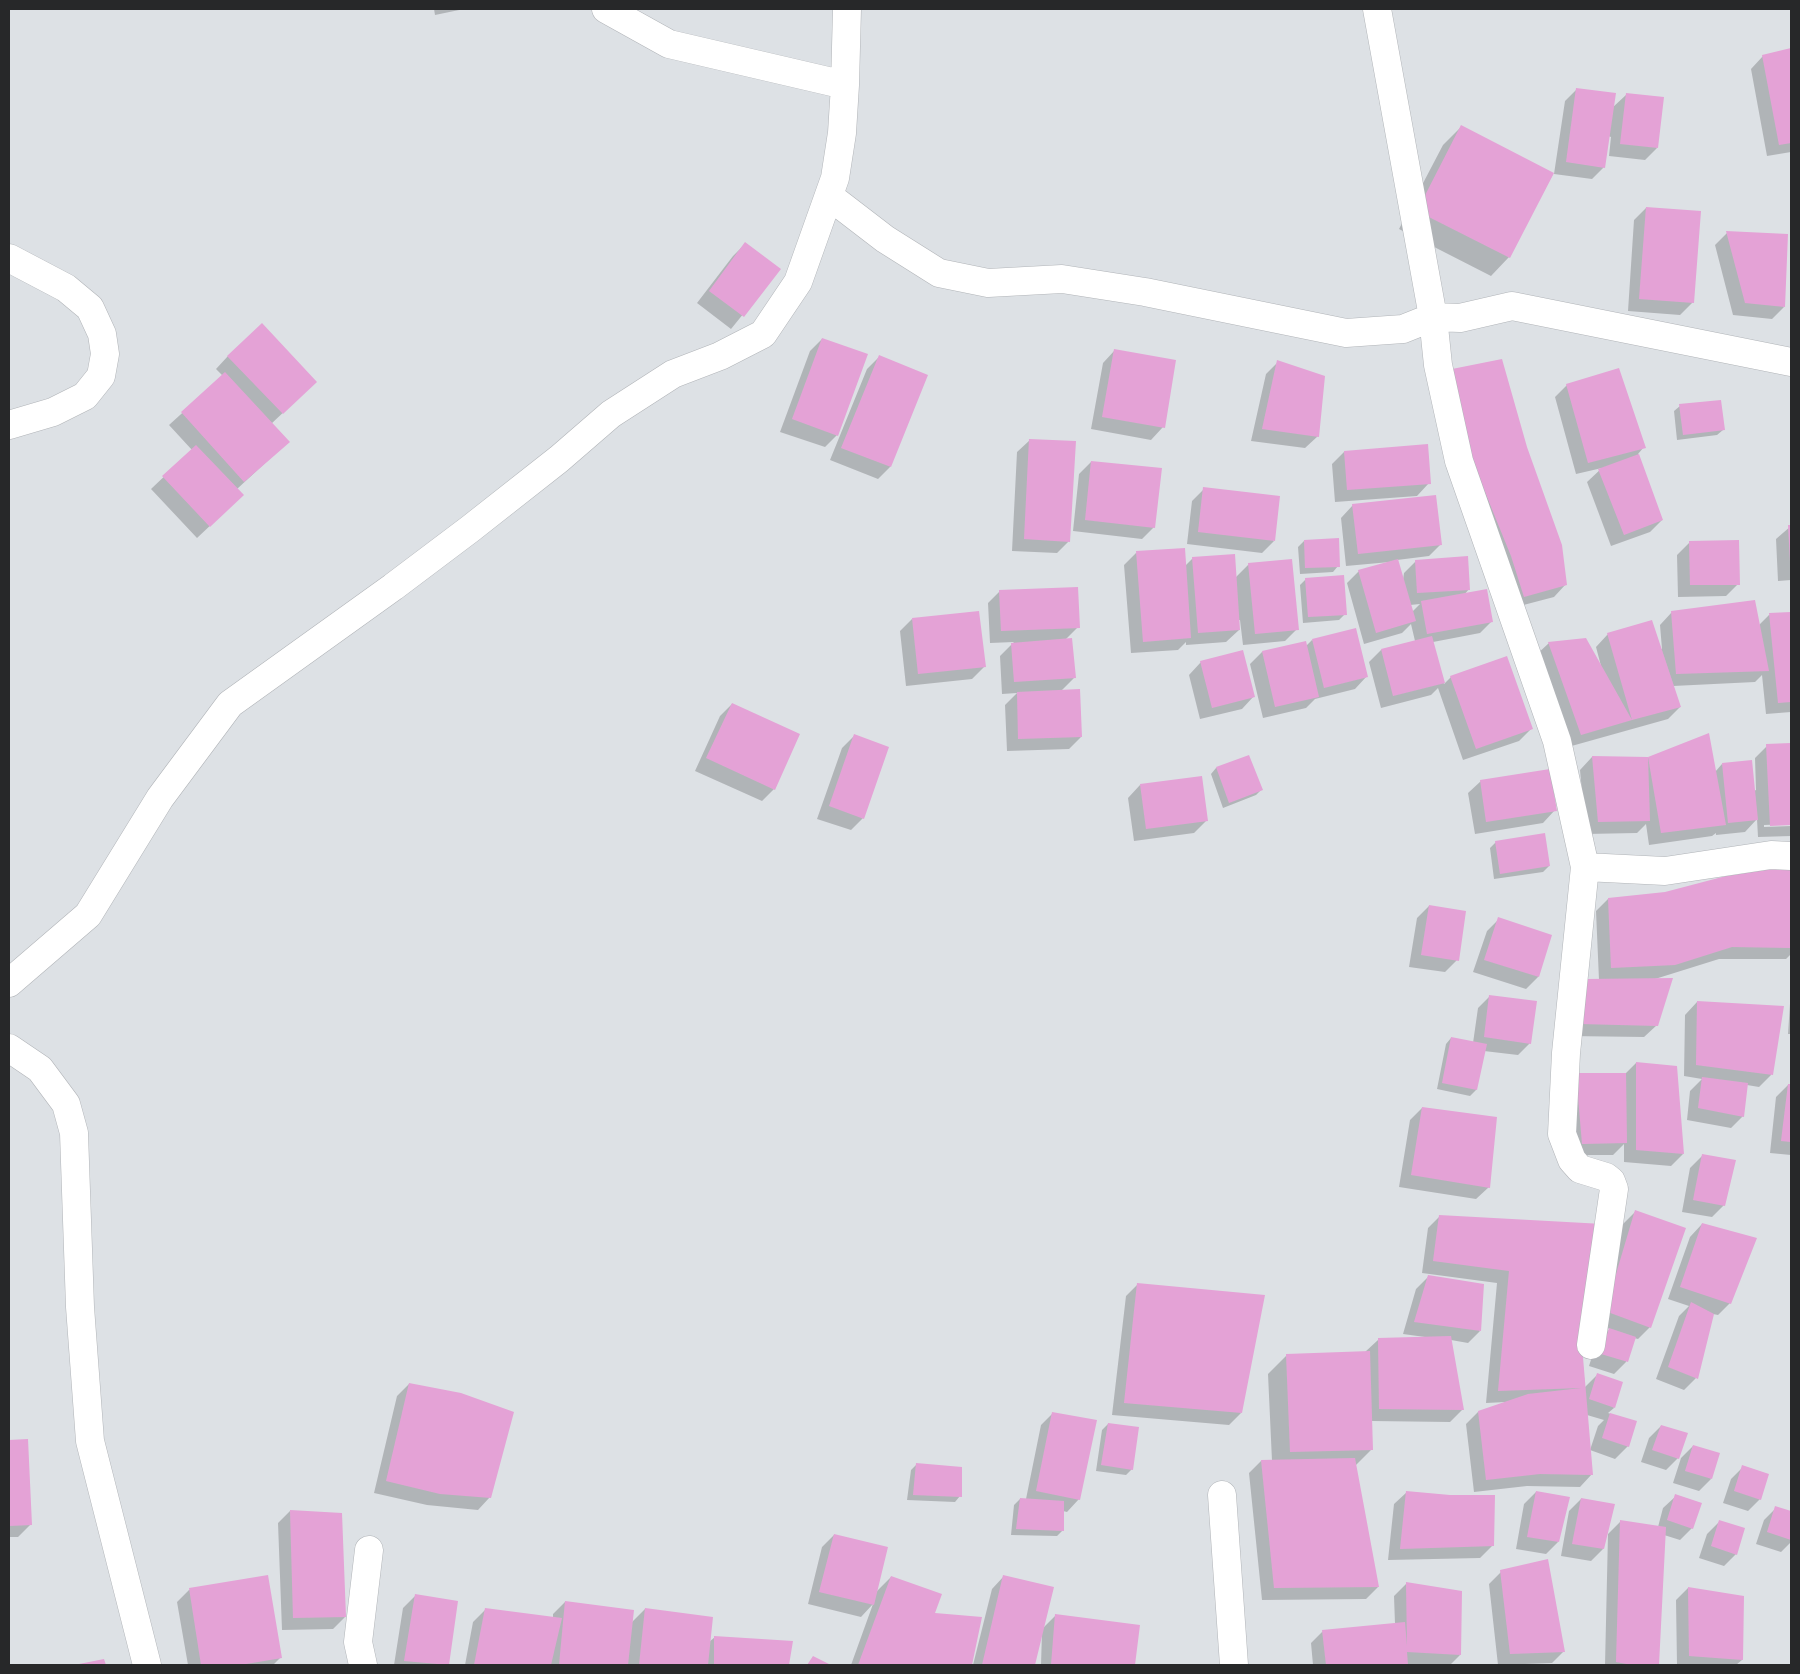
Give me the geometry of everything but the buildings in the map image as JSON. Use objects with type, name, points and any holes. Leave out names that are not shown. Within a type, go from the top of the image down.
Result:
[{"type":"street","points":[[606,9],[669,44],[845,84]]},
{"type":"street","points":[[9,982],[88,915],[160,798],[230,704],[416,570],[559,459],[611,414],[673,374],[720,356],[763,334],[798,282],[835,178],[842,133],[847,9]]},
{"type":"street","points":[[1377,9],[1432,318],[1438,365],[1459,462],[1557,741],[1585,867],[1571,990],[1562,1134],[1572,1160],[1580,1169],[1606,1177],[1612,1181],[1614,1189],[1592,1345]]},
{"type":"street","points":[[829,196],[885,239],[939,274],[988,283],[1062,279],[1145,292],[1346,333],[1403,329],[1432,318],[1467,317],[1512,306],[1791,362]]},
{"type":"street","points":[[9,258],[66,288],[90,308],[102,334],[105,354],[101,376],[86,396],[53,412],[9,425]]},
{"type":"street","points":[[1585,867],[1665,871],[1770,855],[1791,856]]},
{"type":"street","points":[[9,1048],[40,1069],[66,1104],[74,1133],[80,1307],[90,1441],[147,1665]]},
{"type":"street","points":[[1222,1495],[1234,1665]]},
{"type":"street","points":[[363,1665],[358,1642],[369,1550]]}]
